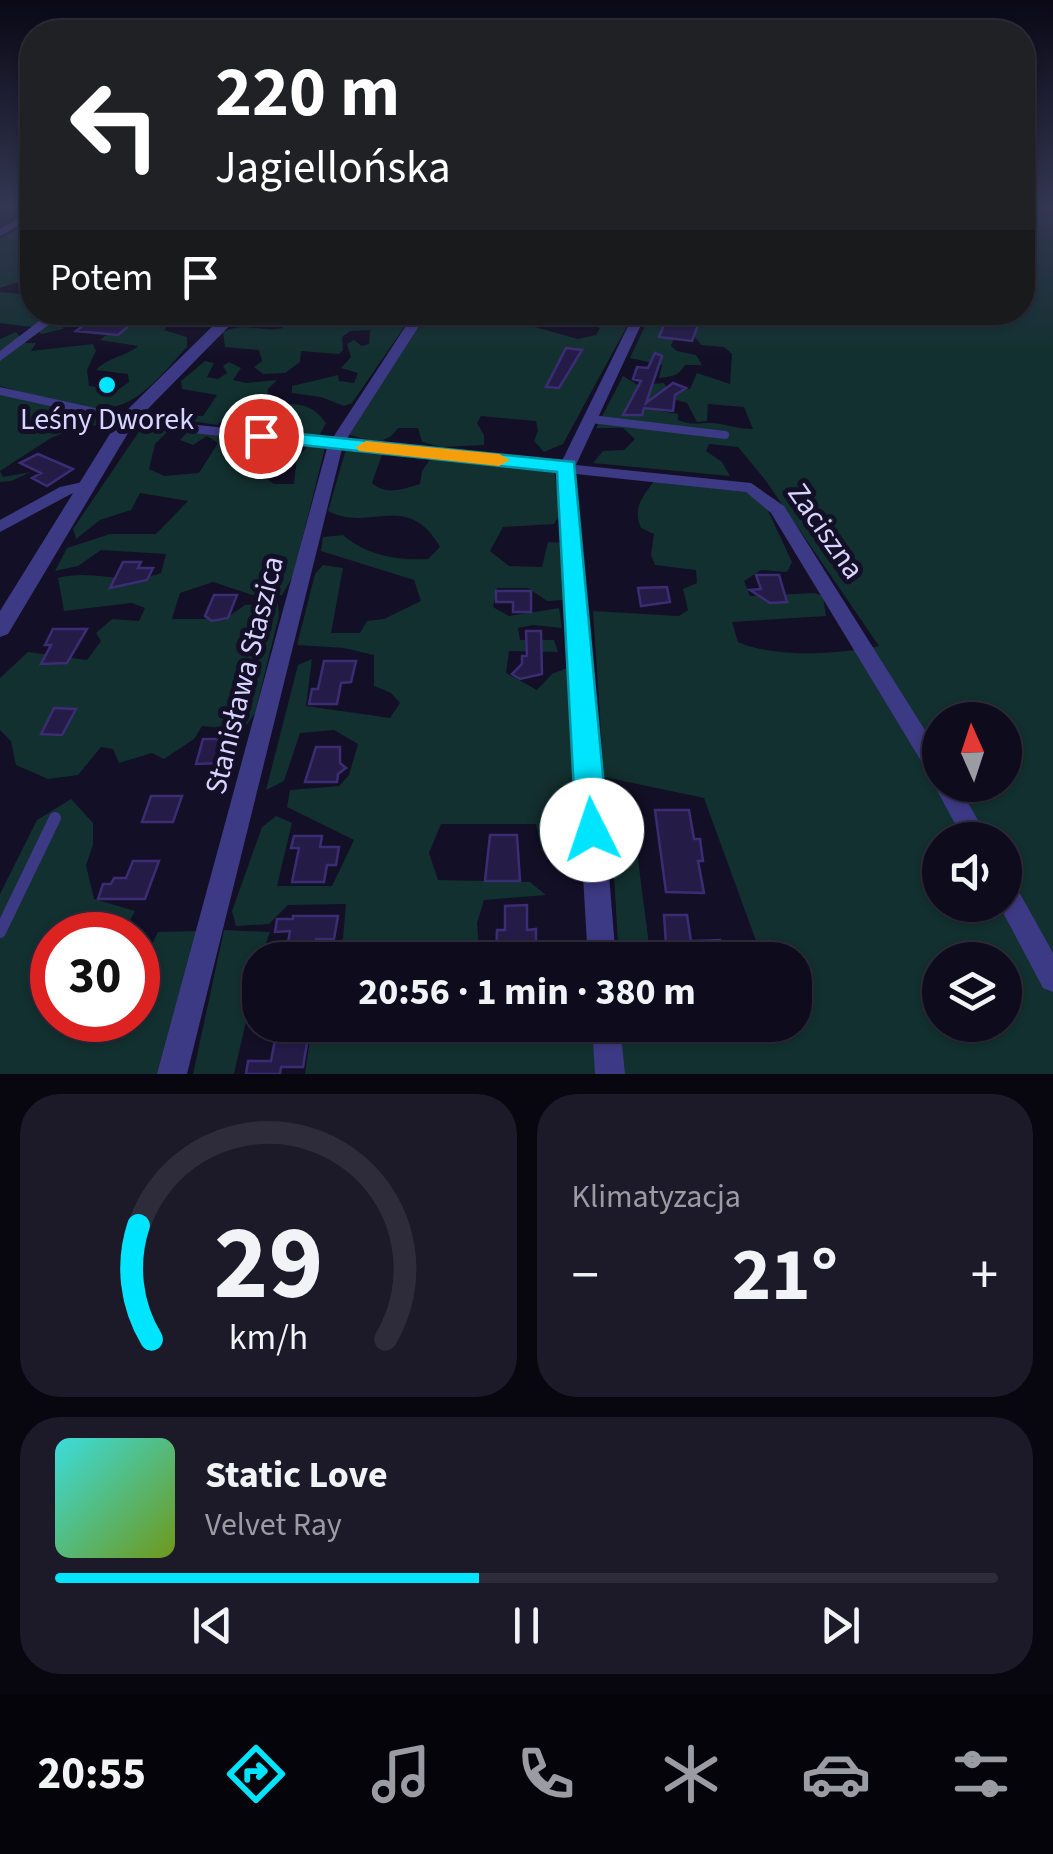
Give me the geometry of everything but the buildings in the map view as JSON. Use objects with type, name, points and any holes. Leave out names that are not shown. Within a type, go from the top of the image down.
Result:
[{"type":"street","points":[[0,357],[43,325]]},
{"type":"street","points":[[0,629],[128,420],[223,325]]},
{"type":"street","name":"Stanisława Staszica","points":[[172,1074],[336,444],[414,325]]},
{"type":"street","points":[[601,942],[567,467],[636,325]]},
{"type":"street","name":"Zaciszna","points":[[0,390],[128,420],[740,485],[765,496],[829,590],[922,743]]},
{"type":"street","points":[[0,528],[66,490],[87,486]]},
{"type":"street","points":[[1022,922],[1053,979]]},
{"type":"street","points":[[607,1042],[610,1074]]},
{"type":"lane","points":[[591,419],[726,435]]},
{"type":"lane","points":[[0,932],[55,818]]},
{"type":"green space","points":[[0,256],[20,256],[20,281],[0,288]]},
{"type":"green space","points":[[1035,256],[1053,256],[1053,1074],[305,1074],[310,1042],[812,1042],[812,942],[756,942],[704,798],[604,777],[593,611],[679,616],[688,610],[683,589],[697,583],[696,570],[655,565],[651,555],[654,534],[641,528],[640,502],[655,480],[732,485],[763,500],[792,562],[787,572],[761,570],[744,581],[750,596],[815,593],[823,596],[826,616],[732,622],[738,642],[789,653],[879,646],[766,481],[738,447],[709,444],[706,451],[722,462],[730,476],[593,463],[603,451],[624,450],[635,439],[623,428],[596,428],[623,376],[638,385],[664,383],[668,390],[690,389],[697,373],[730,384],[732,354],[724,347],[701,345],[694,336],[675,336],[671,346],[696,355],[702,365],[685,365],[674,375],[659,378],[662,365],[630,358],[645,325],[1035,325]],"holes":[[[667,397],[687,403],[697,422],[707,421],[708,404],[744,407],[753,429],[684,422],[678,420],[678,414],[661,411],[656,399]]]},
{"type":"green space","points":[[0,292],[20,294],[20,325],[64,325],[63,329],[42,334],[32,327],[0,323]]},
{"type":"green space","points":[[131,325],[168,325],[164,330],[187,337],[187,347],[141,394],[109,408],[78,407],[0,386],[0,339],[16,332],[26,343],[36,343],[31,351],[93,344],[96,351],[87,370],[89,386],[118,390],[129,382],[128,374],[96,370],[138,346],[100,340]]},
{"type":"green space","points":[[278,325],[406,325],[352,403],[344,406],[321,397],[292,393],[292,386],[338,375],[339,381],[354,383],[358,373],[341,368],[351,357],[347,344],[354,340],[362,346],[369,344],[370,330],[350,331],[342,337],[343,350],[339,354],[301,351],[300,362],[285,373],[263,374],[254,367],[262,361],[259,350],[225,347],[223,332],[231,329],[283,328]]},
{"type":"green space","points":[[419,325],[528,325],[578,339],[596,335],[600,328],[593,325],[627,326],[563,444],[544,452],[534,441],[536,421],[481,416],[477,423],[484,435],[484,445],[442,447],[422,442],[418,428],[398,428],[382,440],[349,435]]},
{"type":"green space","points":[[205,361],[214,363],[207,377],[218,379],[227,373],[223,366],[229,362],[241,368],[233,380],[277,380],[268,389],[267,398],[273,404],[297,404],[315,411],[326,423],[319,436],[233,427],[236,417],[229,415],[217,425],[160,416],[203,416],[217,395],[182,389],[181,381]]},
{"type":"green space","points":[[0,393],[98,418],[110,426],[104,429],[87,423],[51,438],[0,471]]},
{"type":"green space","points":[[142,427],[170,429],[155,444],[149,469],[164,476],[199,473],[218,443],[207,436],[193,445],[180,440],[188,431],[246,437],[251,441],[236,450],[234,457],[274,484],[294,484],[297,458],[308,446],[325,448],[293,576],[282,595],[258,597],[213,582],[180,593],[172,619],[225,619],[245,605],[278,603],[279,615],[255,713],[243,730],[202,726],[194,739],[164,759],[152,753],[119,763],[113,749],[101,747],[78,775],[48,779],[16,765],[11,741],[0,730],[0,678],[28,652],[87,660],[101,641],[96,633],[112,619],[139,621],[145,608],[132,603],[64,611],[58,578],[148,577],[161,573],[166,554],[101,550],[78,566],[55,571],[67,548],[110,534],[156,534],[188,501],[140,493],[131,510],[100,520],[76,539],[73,529]]},
{"type":"green space","points":[[346,449],[383,452],[372,483],[389,490],[420,484],[422,471],[431,458],[554,470],[560,514],[554,524],[503,527],[490,551],[509,566],[542,567],[548,542],[564,543],[563,600],[547,601],[528,588],[497,588],[493,607],[509,616],[559,608],[562,628],[518,628],[520,640],[554,640],[558,652],[509,651],[506,673],[537,690],[552,674],[567,668],[576,829],[573,856],[542,851],[536,824],[441,824],[429,853],[438,880],[530,882],[546,895],[484,900],[477,923],[479,942],[340,942],[346,904],[288,905],[269,924],[236,926],[232,911],[262,827],[276,816],[292,823],[277,886],[332,886],[354,840],[287,807],[290,790],[339,786],[349,775],[358,744],[334,730],[300,733],[284,781],[266,790],[298,665],[312,659],[306,706],[390,718],[400,703],[391,693],[374,686],[374,655],[344,648],[297,645],[315,574],[323,565],[343,568],[331,633],[360,633],[367,621],[384,619],[421,601],[414,580],[321,551],[323,537],[343,535],[372,552],[405,559],[428,559],[440,547],[415,520],[401,516],[343,517],[328,511]]},
{"type":"green space","points":[[0,471],[3,477],[31,472],[0,482]]},
{"type":"green space","points":[[71,799],[93,823],[93,845],[86,865],[94,899],[135,911],[30,912],[30,1042],[160,1042],[160,932],[201,931],[157,1074],[0,1074],[0,894],[37,820]]},
{"type":"green space","points":[[627,823],[637,852],[649,942],[618,942],[611,826]]},
{"type":"green space","points":[[224,930],[270,932],[266,942],[242,942],[242,1039],[234,1074],[193,1074]]},
{"type":"slow traffic","points":[[366,447],[499,460]]},
{"type":"place","name":"Leśny Dworek","points":[[107,385]]},
{"type":"route","points":[[261,436],[567,467],[592,830]]}]
